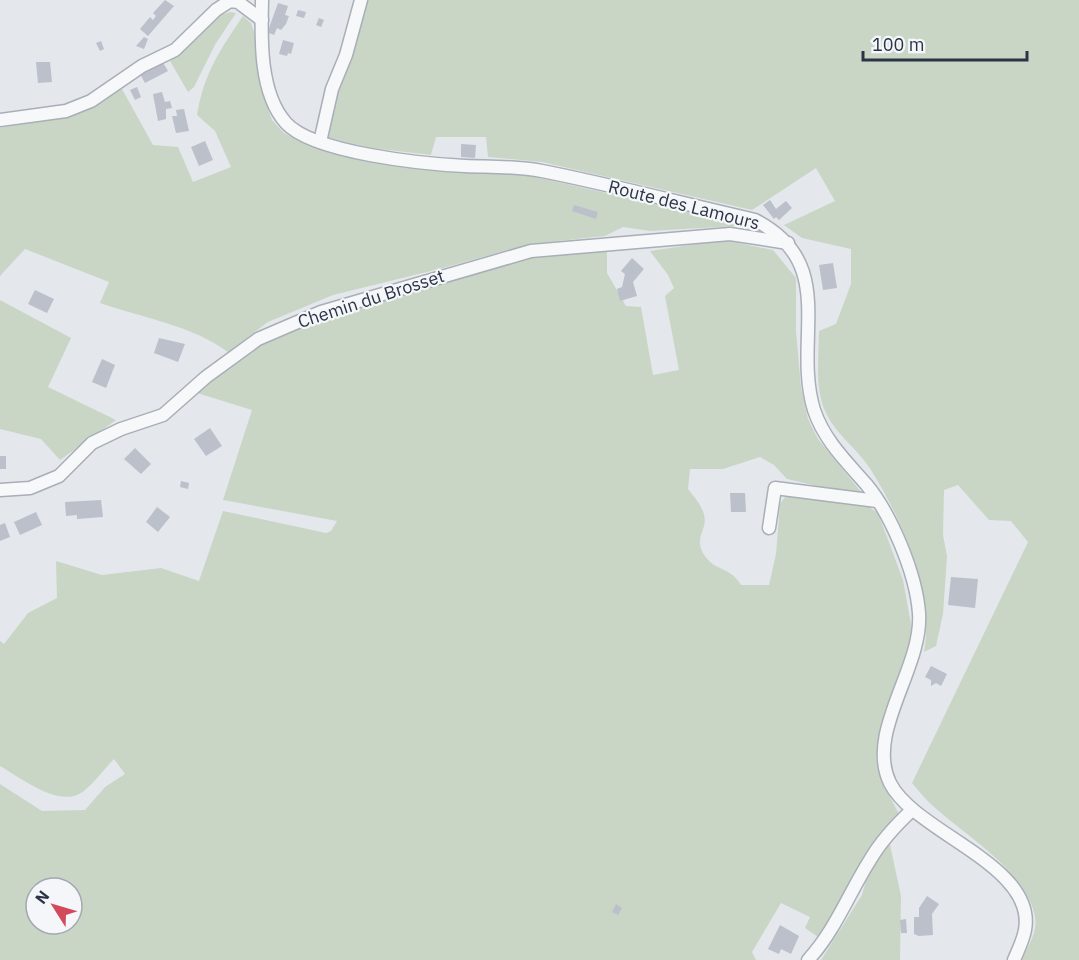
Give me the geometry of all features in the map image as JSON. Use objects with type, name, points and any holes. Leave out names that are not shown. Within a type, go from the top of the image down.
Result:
[{"type":"street","points":[[0,120],[66,111],[91,100],[142,66],[175,50],[216,10],[230,0],[238,2],[262,20]]},
{"type":"street","name":"Route des Lamours","points":[[262,0],[268,88],[275,107],[286,123],[300,135],[371,155],[464,166],[540,170],[755,220],[773,229],[789,243],[799,257],[807,289],[808,379],[815,413],[827,438],[868,486],[877,501],[901,547],[919,610],[919,633],[912,661],[884,744],[884,765],[889,781],[898,797],[912,810],[983,860],[1010,883],[1020,900],[1026,929],[1014,960]]},
{"type":"street","points":[[320,142],[332,90],[346,55],[361,0]]},
{"type":"street","name":"Chemin du Brosset","points":[[0,490],[30,488],[59,476],[92,443],[121,429],[164,415],[206,377],[258,339],[321,312],[531,251],[730,234],[789,243]]},
{"type":"street","points":[[769,528],[775,488],[877,501]]},
{"type":"street","points":[[808,960],[833,926],[870,859],[892,829],[912,810]]},
{"type":"green space","points":[[366,0],[1079,0],[1079,960],[1021,960],[1032,939],[1036,923],[1030,901],[1021,885],[994,856],[934,807],[912,783],[1028,542],[1011,521],[989,520],[958,485],[944,490],[943,535],[947,556],[943,614],[936,646],[924,652],[925,605],[913,557],[904,534],[871,470],[831,421],[822,403],[818,373],[819,331],[836,324],[851,284],[851,249],[802,238],[784,225],[835,201],[816,168],[752,210],[542,162],[488,157],[486,137],[436,137],[431,155],[372,148],[326,137],[336,91],[365,12]]},
{"type":"green space","points":[[236,13],[216,43],[194,87],[188,92],[170,61],[221,15]]},
{"type":"green space","points":[[243,16],[251,23],[257,41],[264,97],[272,120],[284,133],[305,144],[376,163],[531,176],[730,221],[736,226],[650,231],[623,227],[605,236],[529,244],[333,295],[268,322],[228,352],[183,329],[100,303],[109,282],[25,249],[0,276],[0,128],[66,117],[122,89],[153,145],[178,147],[193,182],[231,167],[215,131],[197,115],[209,74],[220,51]]},
{"type":"green space","points":[[723,240],[773,250],[796,278],[796,331],[801,388],[808,419],[818,439],[862,493],[852,494],[787,479],[774,465],[760,457],[723,469],[690,469],[688,489],[701,506],[705,521],[700,542],[703,553],[712,564],[732,574],[741,585],[769,585],[776,554],[780,504],[785,497],[798,493],[866,505],[878,513],[903,580],[913,635],[880,729],[876,759],[883,784],[899,814],[818,937],[805,928],[810,917],[781,903],[752,952],[756,960],[0,960],[0,784],[42,811],[85,810],[105,787],[125,774],[114,759],[85,790],[65,797],[42,790],[0,766],[0,641],[4,644],[28,613],[57,598],[56,561],[102,575],[161,568],[199,581],[223,511],[326,533],[331,531],[337,521],[223,500],[252,410],[197,393],[207,382],[260,345],[338,312],[535,255],[607,249],[607,273],[626,306],[641,307],[653,375],[679,370],[665,296],[674,288],[668,275],[650,251]]},
{"type":"green space","points":[[0,300],[71,338],[48,387],[116,420],[60,460],[41,439],[0,429]]},
{"type":"green space","points":[[889,840],[901,896],[900,960],[821,960],[862,895],[870,867]]},
{"type":"building","points":[[165,0],[174,6],[148,36],[140,29],[150,17],[153,20],[156,16],[153,13]]},
{"type":"building","points":[[278,3],[288,6],[285,15],[289,16],[286,24],[281,30],[277,28],[274,35],[269,33],[269,28]]},
{"type":"building","points":[[298,10],[306,12],[304,18],[296,16]]},
{"type":"building","points":[[319,18],[324,20],[321,27],[316,25]]},
{"type":"building","points":[[144,37],[148,39],[144,49],[136,46]]},
{"type":"building","points":[[283,40],[294,43],[291,54],[288,53],[287,56],[279,54]]},
{"type":"building","points":[[101,41],[104,49],[100,51],[96,43]]},
{"type":"building","points":[[162,61],[168,71],[145,83],[140,74]]},
{"type":"building","points":[[36,62],[50,62],[52,82],[38,83]]},
{"type":"building","points":[[137,87],[141,97],[135,100],[130,90]]},
{"type":"building","points":[[162,92],[165,102],[170,101],[172,108],[166,109],[166,119],[158,121],[153,94]]},
{"type":"building","points":[[184,109],[189,131],[176,133],[172,116],[177,116],[176,110]]},
{"type":"building","points":[[205,141],[213,160],[199,166],[191,147]]},
{"type":"building","points":[[461,144],[476,145],[475,158],[461,157]]},
{"type":"building","points":[[770,200],[776,209],[786,201],[792,208],[779,220],[776,217],[774,219],[763,205]]},
{"type":"building","points":[[574,205],[598,212],[596,219],[572,211]]},
{"type":"building","points":[[632,258],[644,269],[633,282],[637,296],[620,301],[617,289],[622,287],[625,274],[621,271]]},
{"type":"building","points":[[833,263],[837,288],[823,290],[819,265]]},
{"type":"building","points":[[35,290],[54,299],[47,313],[28,304]]},
{"type":"building","points":[[159,338],[185,344],[178,362],[154,353]]},
{"type":"building","points":[[102,359],[115,365],[106,388],[92,382]]},
{"type":"building","points":[[210,428],[222,446],[206,456],[194,439]]},
{"type":"building","points":[[135,448],[151,464],[141,474],[124,459]]},
{"type":"building","points":[[0,456],[6,456],[6,469],[0,469]]},
{"type":"building","points":[[181,481],[189,483],[188,489],[180,487]]},
{"type":"building","points":[[730,493],[745,493],[746,512],[731,512]]},
{"type":"building","points":[[101,500],[103,517],[77,519],[77,515],[66,516],[65,502]]},
{"type":"building","points":[[157,507],[170,517],[158,532],[146,522]]},
{"type":"building","points":[[36,512],[42,525],[20,535],[14,522]]},
{"type":"building","points":[[5,523],[10,537],[0,541],[0,525]]},
{"type":"building","points":[[951,577],[978,579],[975,608],[948,605]]},
{"type":"building","points":[[931,666],[947,674],[941,686],[936,683],[931,686],[931,680],[925,677]]},
{"type":"building","points":[[927,896],[939,904],[932,914],[933,935],[919,936],[914,934],[914,917],[919,917],[919,908]]},
{"type":"building","points":[[616,904],[622,908],[618,915],[612,912]]},
{"type":"building","points":[[906,919],[907,933],[901,933],[900,920]]},
{"type":"building","points":[[780,925],[799,936],[791,954],[781,949],[779,954],[768,949]]}]
